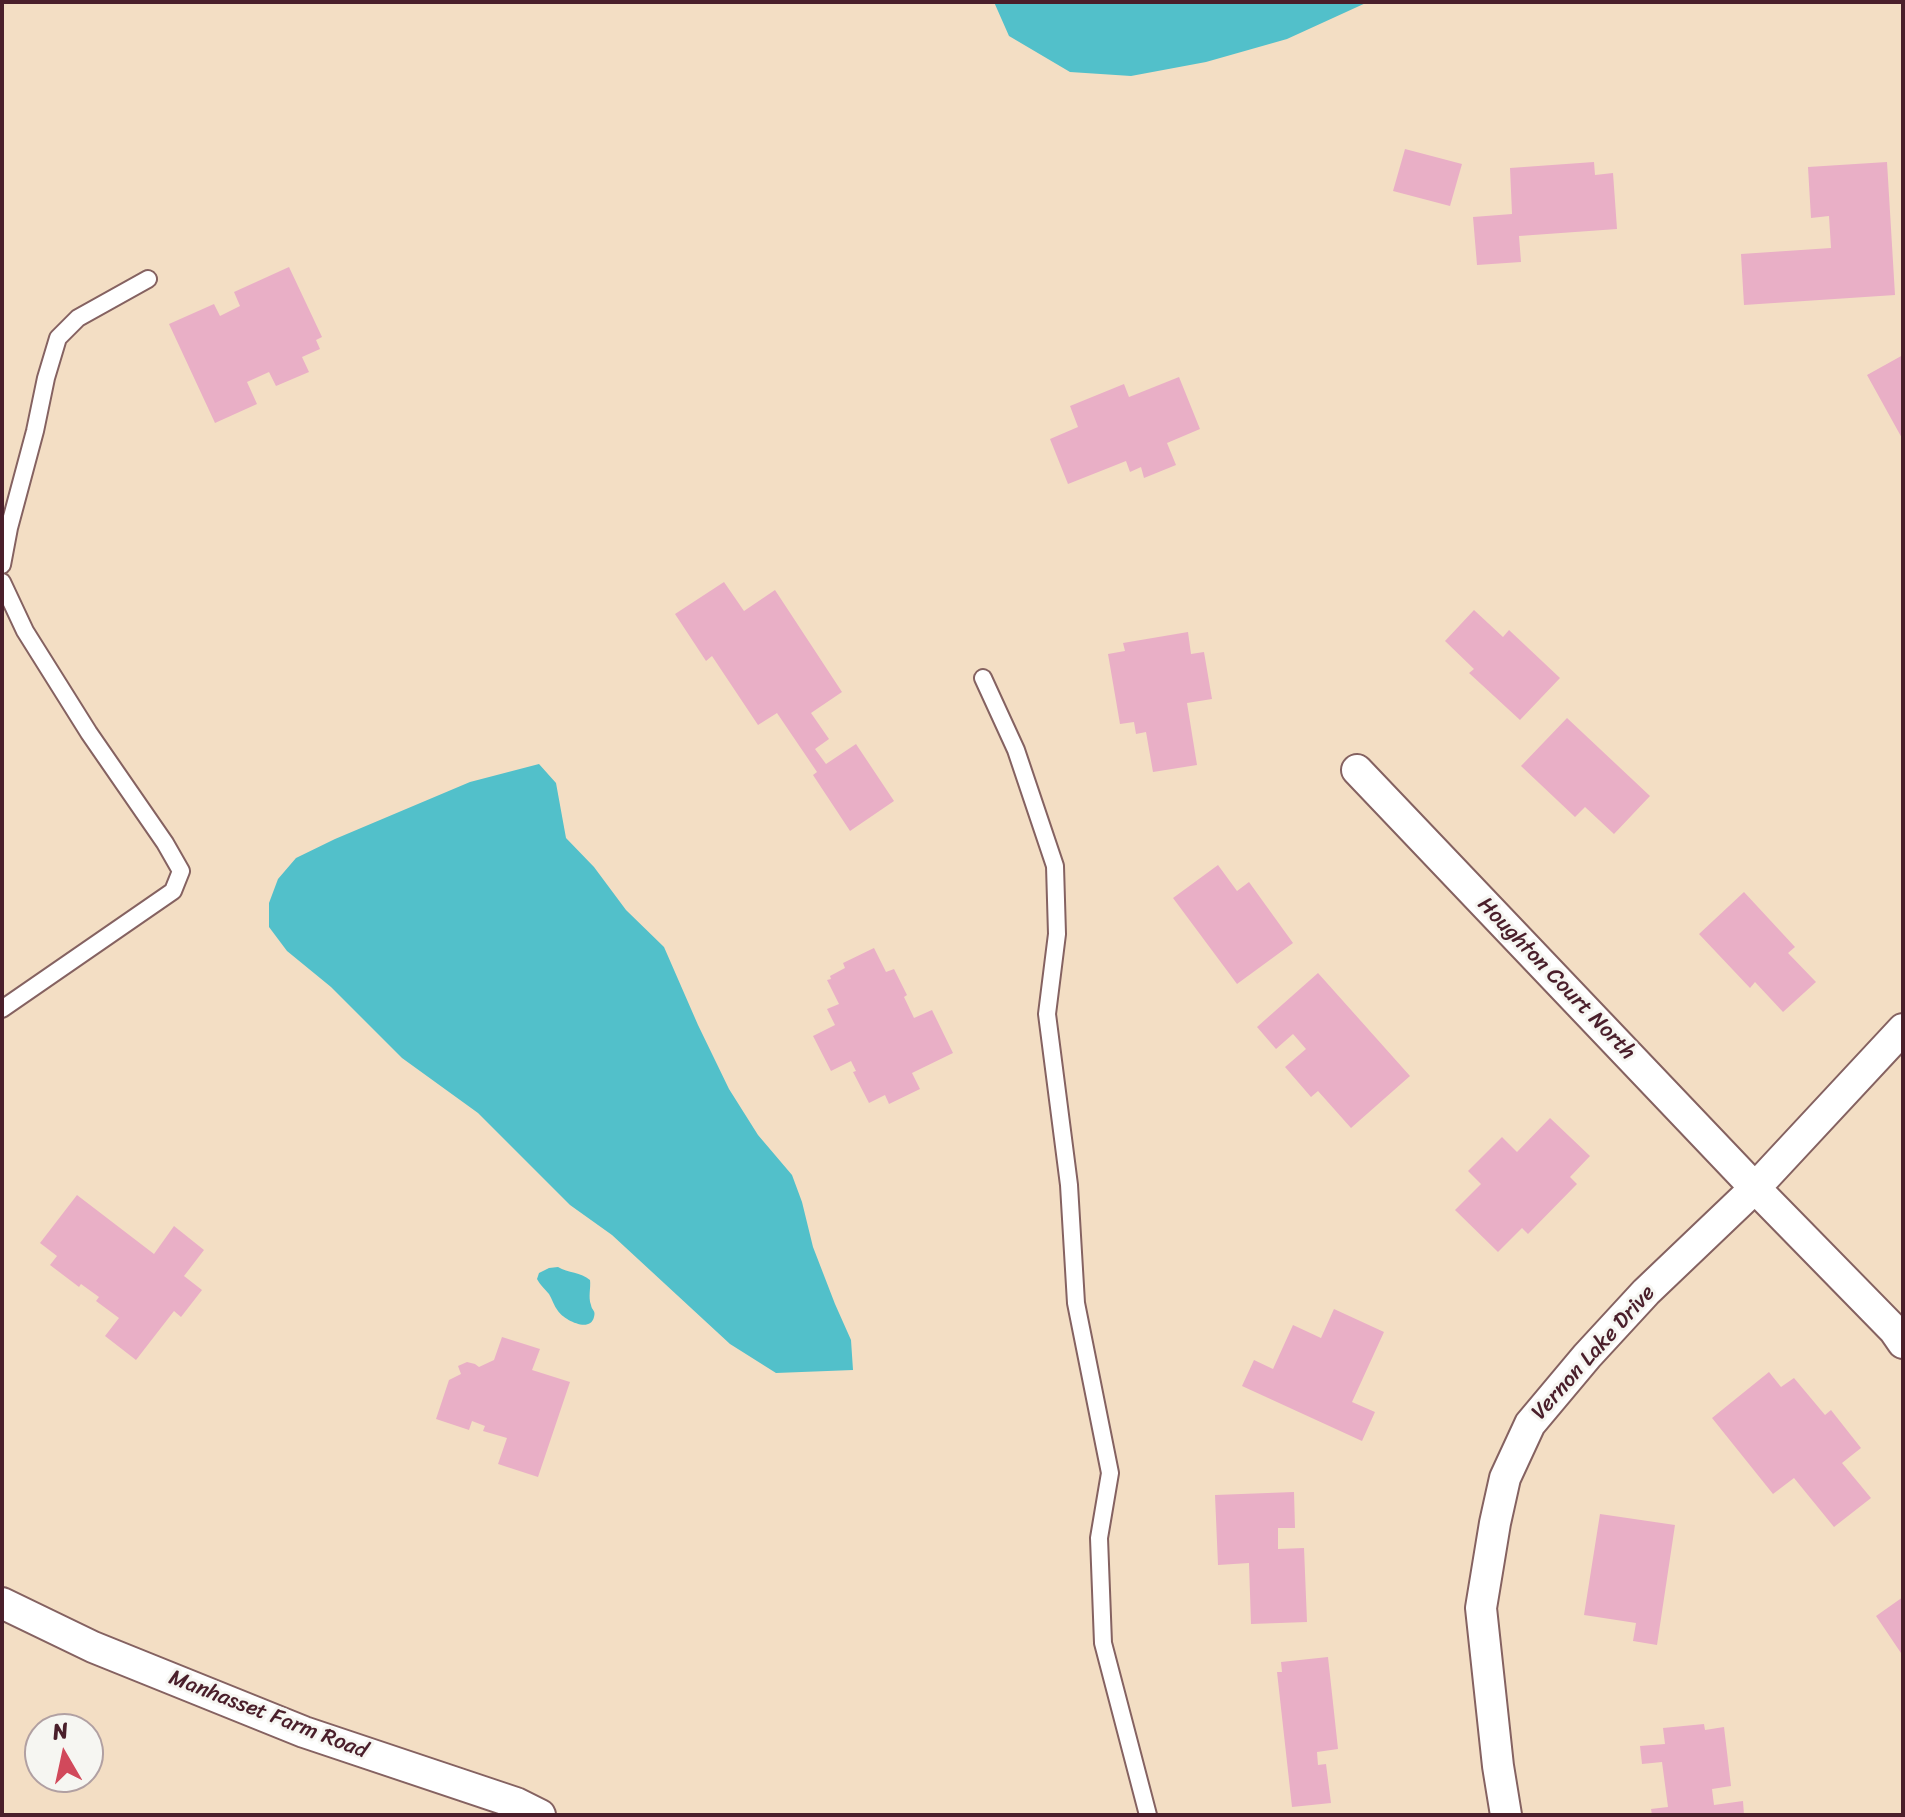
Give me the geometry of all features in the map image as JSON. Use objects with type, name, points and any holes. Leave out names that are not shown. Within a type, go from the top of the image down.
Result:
[{"type":"street","name":"Houghton Court North","points":[[1357,770],[1894,1330],[1903,1343]]},
{"type":"street","name":"Vernon Lake Drive","points":[[1506,1815],[1481,1608],[1505,1478],[1530,1424],[1646,1292],[1755,1188],[1903,1029]]},
{"type":"street","name":"Manhasset Farm Road","points":[[2,1603],[93,1647],[304,1732],[516,1803],[540,1815]]},
{"type":"lane","points":[[2,565],[58,338],[78,318],[148,279]]},
{"type":"lane","points":[[2,582],[25,631],[181,871],[173,891],[2,1009]]},
{"type":"lane","points":[[983,678],[1016,750],[1055,866],[1057,934],[1047,1014],[1069,1185],[1076,1303],[1110,1473],[1099,1538],[1103,1643],[1148,1815]]},
{"type":"water","points":[[994,2],[1368,2],[1287,39],[1206,62],[1131,76],[1070,72],[1009,36]]},
{"type":"water","points":[[539,764],[556,783],[566,838],[594,867],[626,910],[664,947],[729,1089],[758,1135],[792,1175],[813,1247],[851,1340],[853,1370],[776,1373],[730,1344],[612,1235],[570,1205],[478,1113],[402,1058],[331,987],[287,951],[269,927],[269,903],[278,879],[296,858],[470,782]]},
{"type":"water","points":[[558,1267],[590,1280],[594,1312],[592,1322],[582,1325],[561,1314],[537,1279],[539,1273]]},
{"type":"building","points":[[1405,149],[1462,164],[1450,206],[1393,191]]},
{"type":"building","points":[[1594,162],[1595,175],[1613,173],[1617,229],[1519,236],[1521,262],[1477,265],[1473,217],[1512,214],[1510,168]]},
{"type":"building","points":[[1887,162],[1895,295],[1744,305],[1741,254],[1831,248],[1829,216],[1811,218],[1808,167]]},
{"type":"building","points":[[289,267],[322,337],[316,340],[320,349],[302,357],[309,372],[276,386],[269,372],[247,382],[257,404],[215,423],[169,324],[214,304],[220,316],[240,306],[234,292]]},
{"type":"building","points":[[1903,355],[1903,440],[1867,375]]},
{"type":"building","points":[[1179,377],[1200,429],[1167,443],[1176,465],[1144,478],[1141,467],[1130,472],[1126,461],[1068,484],[1050,439],[1078,427],[1070,406],[1124,384],[1129,397]]},
{"type":"building","points":[[724,582],[744,611],[775,590],[842,692],[811,713],[829,739],[815,749],[826,764],[856,744],[894,801],[850,831],[813,775],[817,772],[777,713],[758,725],[712,656],[706,661],[675,614]]},
{"type":"building","points":[[1474,610],[1503,637],[1509,630],[1560,678],[1520,720],[1469,673],[1474,669],[1445,641]]},
{"type":"building","points":[[1188,632],[1191,654],[1204,652],[1212,699],[1187,703],[1197,765],[1153,772],[1146,732],[1136,734],[1134,722],[1120,724],[1108,654],[1125,651],[1123,643]]},
{"type":"building","points":[[1567,718],[1650,796],[1614,834],[1585,807],[1575,817],[1521,766]]},
{"type":"building","points":[[1218,865],[1237,891],[1249,882],[1293,943],[1237,984],[1173,898]]},
{"type":"building","points":[[1744,892],[1795,947],[1788,953],[1816,982],[1783,1012],[1755,982],[1750,988],[1699,934]]},
{"type":"building","points":[[874,948],[886,972],[894,969],[914,1018],[932,1010],[953,1053],[912,1073],[920,1089],[889,1104],[885,1095],[869,1103],[853,1072],[856,1071],[851,1061],[831,1071],[813,1036],[835,1025],[827,1009],[839,1004],[827,980],[845,968],[843,963]]},
{"type":"building","points":[[1318,973],[1410,1076],[1351,1128],[1318,1091],[1311,1097],[1285,1067],[1306,1049],[1293,1034],[1276,1049],[1257,1027]]},
{"type":"building","points":[[1550,1118],[1590,1156],[1570,1177],[1577,1184],[1528,1234],[1522,1228],[1498,1252],[1455,1210],[1481,1184],[1468,1171],[1502,1137],[1517,1152]]},
{"type":"building","points":[[77,1195],[154,1254],[174,1226],[204,1250],[184,1276],[202,1290],[181,1317],[174,1311],[136,1360],[105,1336],[119,1318],[96,1301],[99,1297],[81,1284],[79,1287],[50,1265],[57,1256],[40,1243]]},
{"type":"building","points":[[1334,1309],[1384,1332],[1352,1402],[1375,1412],[1362,1441],[1242,1386],[1254,1360],[1273,1369],[1293,1325],[1321,1338]]},
{"type":"building","points":[[502,1337],[540,1349],[532,1370],[570,1382],[538,1477],[498,1464],[507,1438],[483,1431],[485,1426],[472,1421],[469,1430],[436,1419],[449,1380],[461,1374],[458,1366],[467,1362],[479,1367],[494,1360]]},
{"type":"building","points":[[1769,1372],[1781,1387],[1794,1378],[1825,1415],[1831,1410],[1861,1448],[1842,1463],[1871,1498],[1834,1527],[1794,1478],[1773,1494],[1712,1418]]},
{"type":"building","points":[[1294,1492],[1295,1528],[1278,1528],[1278,1549],[1304,1548],[1307,1622],[1251,1624],[1249,1563],[1218,1565],[1215,1495]]},
{"type":"building","points":[[1600,1514],[1675,1525],[1657,1645],[1633,1641],[1636,1623],[1584,1615]]},
{"type":"building","points":[[1903,1597],[1903,1656],[1876,1616]]},
{"type":"building","points":[[1328,1657],[1338,1749],[1317,1752],[1318,1765],[1326,1764],[1331,1803],[1292,1807],[1277,1672],[1282,1672],[1281,1662]]},
{"type":"building","points":[[1704,1724],[1705,1730],[1724,1727],[1731,1786],[1712,1789],[1714,1805],[1743,1801],[1744,1815],[1652,1815],[1651,1809],[1668,1807],[1662,1762],[1642,1764],[1640,1746],[1665,1744],[1663,1728]]}]
